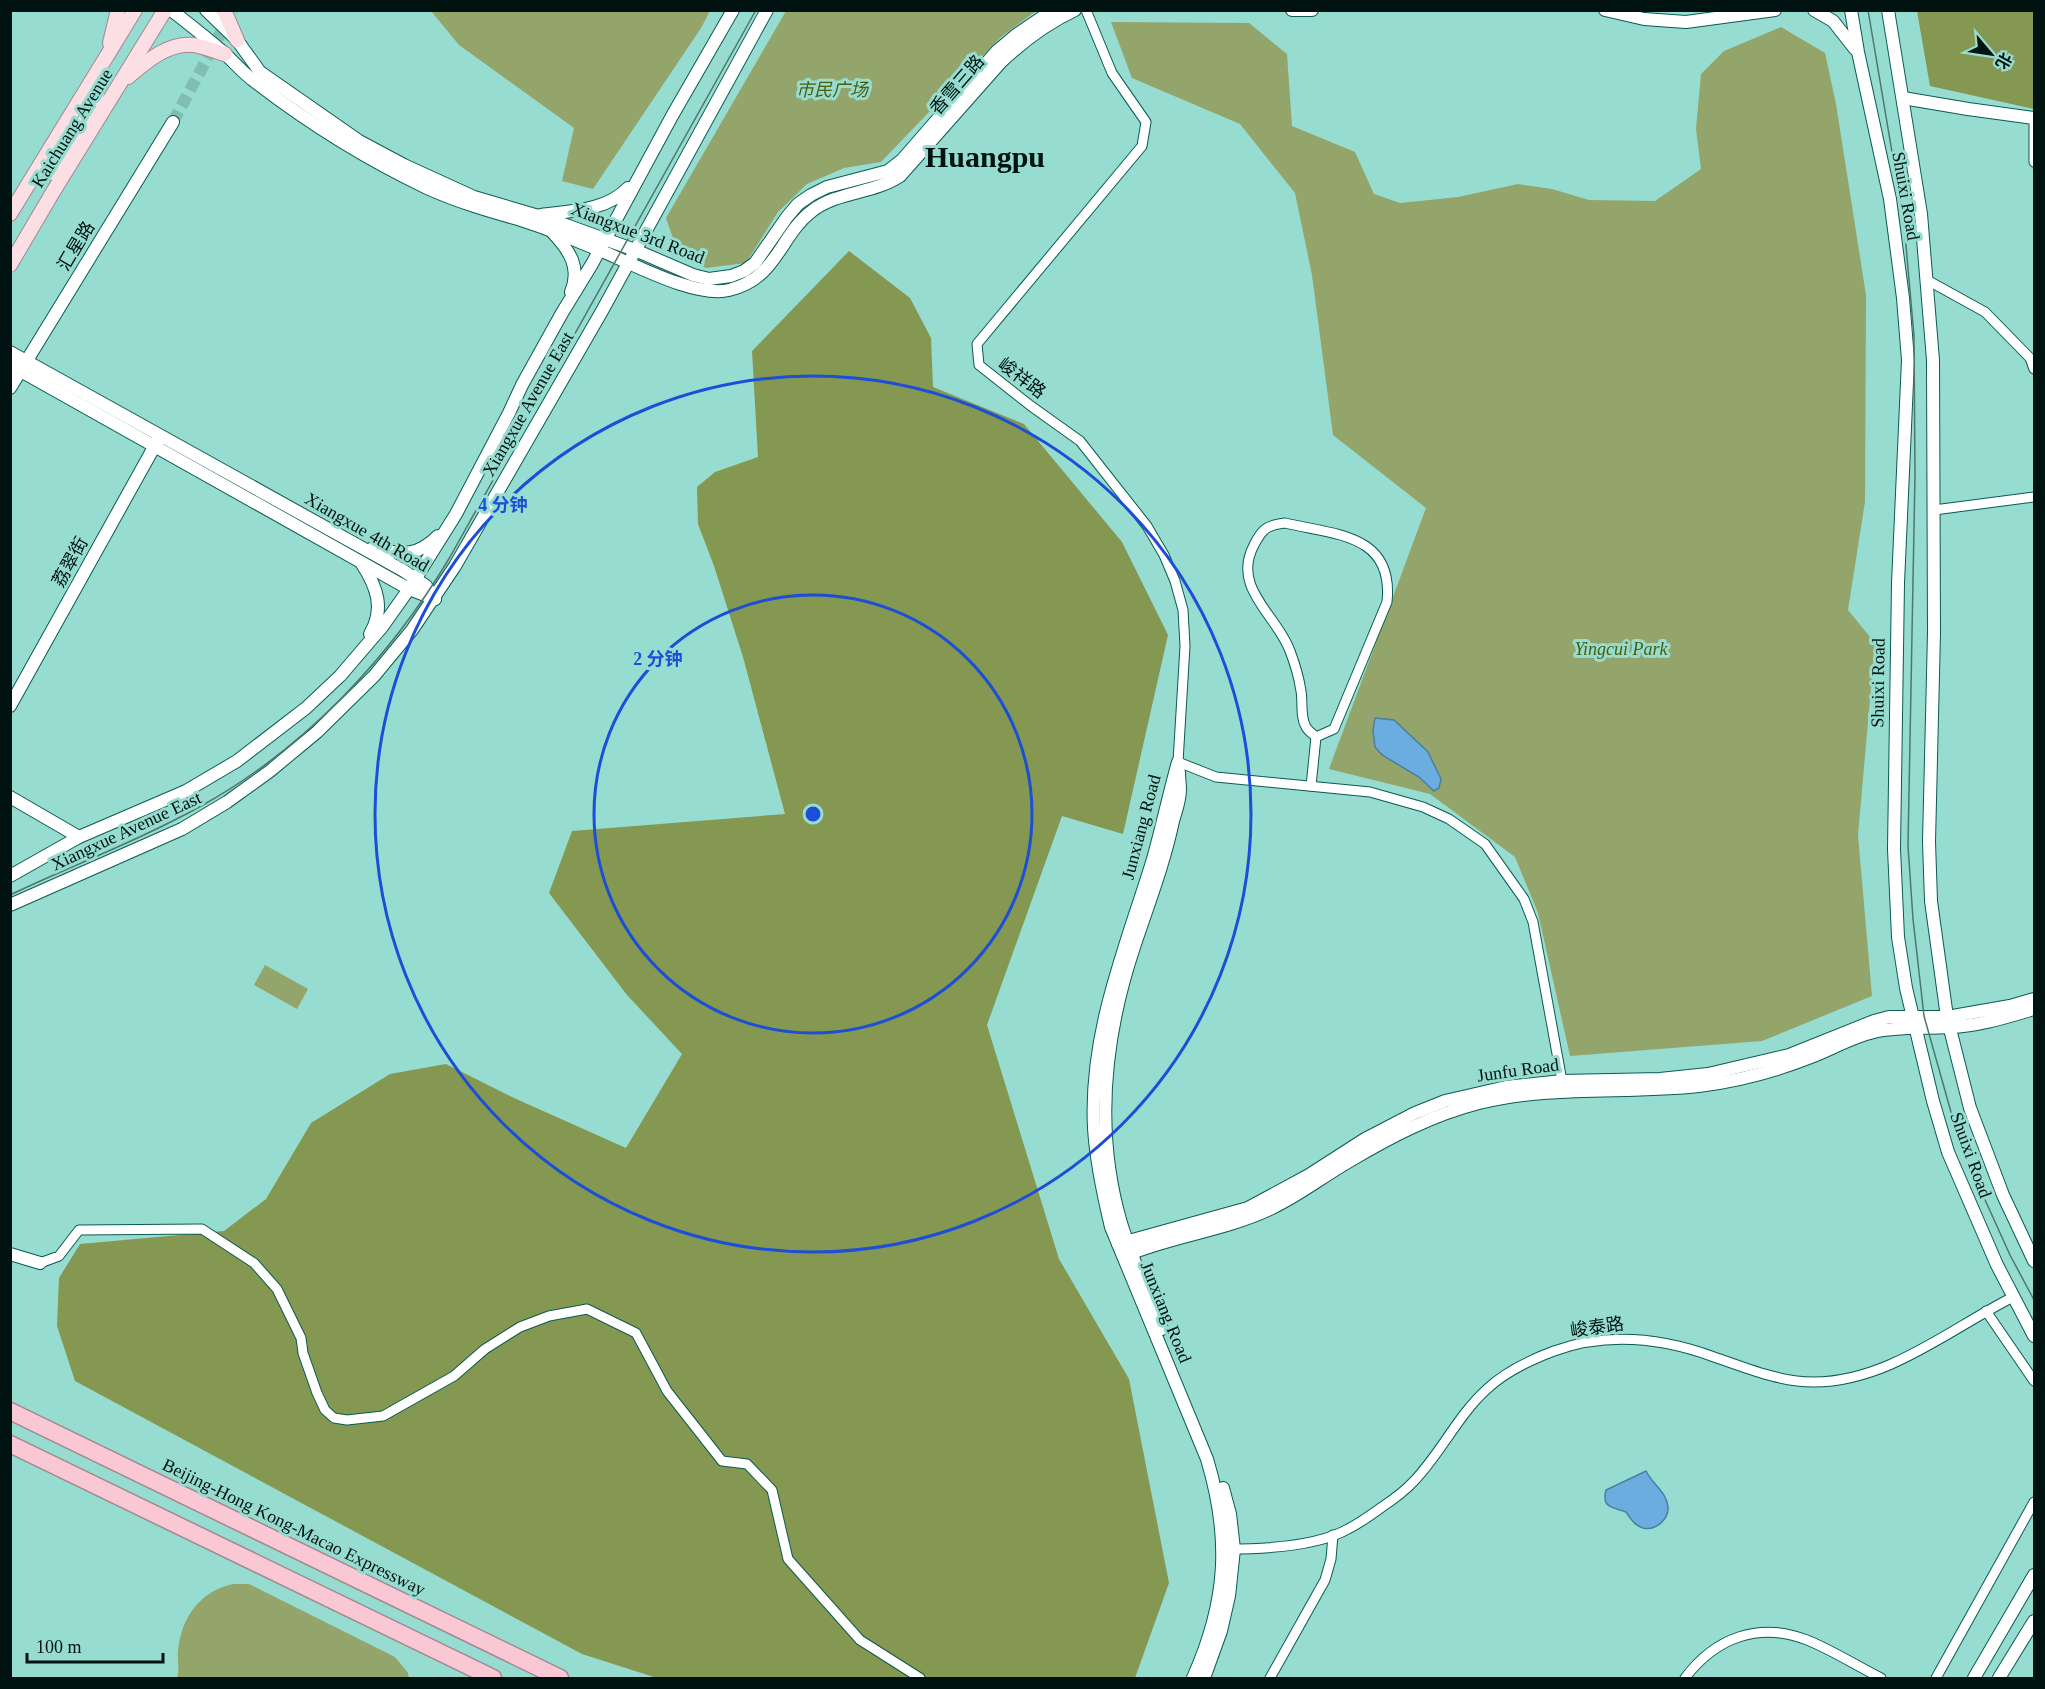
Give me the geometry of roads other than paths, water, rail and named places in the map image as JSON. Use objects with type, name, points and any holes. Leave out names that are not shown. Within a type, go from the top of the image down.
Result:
[{"type":"highway","name":"Beijing-Hong Kong-Macao Expressway","points":[[10,1411],[560,1678]]},
{"type":"highway","points":[[10,1444],[493,1678]]},
{"type":"main road","points":[[105,61],[118,10]]},
{"type":"main road","name":"Kaichuang Avenue","points":[[10,214],[135,10]]},
{"type":"main road","name":"Kaichuang Avenue","points":[[10,265],[165,10]]},
{"type":"main road","name":"Xiangxue 3rd Road","points":[[171,10],[225,54],[252,80],[308,120],[387,168],[466,204],[602,245],[635,250],[709,279],[731,276],[744,271],[762,254],[798,204],[811,195],[827,187],[888,171],[902,160],[998,51],[1016,35],[1053,10]]},
{"type":"main road","name":"Xiangxue 3rd Road","points":[[206,10],[237,40],[260,72],[359,141],[465,193],[537,215],[602,245],[628,263]]},
{"type":"main road","points":[[224,10],[237,40]]},
{"type":"main road","name":"Xiangxue Avenue East","points":[[10,876],[79,837],[186,790],[237,761],[290,722],[340,676],[382,627],[456,514],[522,385],[733,10]]},
{"type":"main road","name":"Xiangxue Avenue East","points":[[10,905],[182,829],[227,802],[301,746],[360,691],[386,663],[435,598],[514,465],[767,10]]},
{"type":"main road","name":"香雪三路","points":[[628,263],[710,292],[730,290],[759,276],[771,264],[797,226],[813,210],[826,201],[882,186],[900,176],[1008,55],[1042,29],[1075,10]]},
{"type":"main road","points":[[1292,10],[1312,10]]},
{"type":"main road","points":[[1605,10],[1644,19],[1686,22],[1774,10]]},
{"type":"main road","points":[[1814,10],[1833,21],[1858,52]]},
{"type":"main road","name":"Shuixi Road","points":[[1851,10],[1890,199],[1903,298],[1908,360],[1898,583],[1894,849],[1898,937],[1906,987],[1933,1101],[1948,1152],[1973,1213],[2013,1298],[2034,1336]]},
{"type":"main road","name":"Shuixi Road","points":[[1888,10],[1921,214],[1933,360],[1934,633],[1929,842],[1931,901],[1948,1022],[1970,1108],[2003,1196],[2034,1261]]},
{"type":"main road","points":[[121,81],[159,53],[182,45],[192,45],[225,54]]},
{"type":"main road","points":[[23,244],[36,203],[96,102],[97,91],[91,91],[77,105]]},
{"type":"main road","points":[[1904,98],[2034,118]]},
{"type":"main road","name":"汇星路","points":[[10,388],[20,366],[173,122]]},
{"type":"main road","points":[[537,215],[586,209],[610,202],[628,189],[643,169]]},
{"type":"main road","points":[[550,230],[569,252],[575,268],[573,286],[562,313]]},
{"type":"main road","name":"Xiangxue 4th Road","points":[[10,352],[20,366],[157,441],[363,548],[412,584]]},
{"type":"main road","name":"Xiangxue 4th Road","points":[[157,441],[359,561],[412,584],[426,586],[435,598]]},
{"type":"main road","name":"荔翠街","points":[[10,706],[157,441]]},
{"type":"main road","points":[[363,548],[395,554],[414,553],[436,538],[456,514]]},
{"type":"main road","points":[[358,655],[373,629],[379,603],[372,580],[359,561]]},
{"type":"main road","name":"Junxiang Road","points":[[1178,762],[1153,860],[1115,974],[1099,1048],[1094,1105],[1096,1152],[1111,1227],[1125,1248],[1214,1461],[1230,1514],[1229,1596],[1221,1631],[1203,1678]]},
{"type":"main road","points":[[10,797],[79,837]]},
{"type":"main road","points":[[1948,1022],[2034,999]]},
{"type":"main road","points":[[1948,1022],[1990,1021],[2034,1009]]},
{"type":"main road","name":"Junfu Road","points":[[1125,1248],[1248,1208],[1309,1175],[1382,1130],[1445,1101],[1506,1087],[1562,1081],[1640,1080],[1708,1074],[1789,1055],[1874,1020],[1889,1017],[1914,1021],[1948,1022]]},
{"type":"main road","name":"Junfu Road","points":[[1125,1248],[1146,1247],[1231,1224],[1267,1211],[1293,1198],[1347,1162],[1418,1124],[1480,1103],[1542,1092],[1658,1089],[1731,1081],[1779,1069],[1869,1033],[1914,1021]]},
{"type":"main road","points":[[10,1254],[40,1263]]},
{"type":"main road","name":"Junxiang Road","points":[[1193,1678],[1217,1610],[1229,1549]]},
{"type":"main road","points":[[1974,1678],[2034,1575]]},
{"type":"main road","points":[[1999,1678],[2034,1620]]},
{"type":"street","name":"峻祥路","points":[[1086,10],[1112,73],[1146,123],[1142,146],[977,344],[979,365],[1080,441],[1147,526],[1164,555],[1175,581],[1183,619],[1185,646],[1178,762]]},
{"type":"street","points":[[2034,118],[2034,162]]},
{"type":"street","points":[[1927,280],[1984,312],[2030,358],[2034,369]]},
{"type":"street","points":[[1934,510],[2034,497]]},
{"type":"street","points":[[1285,523],[1356,540],[1370,549],[1383,563],[1389,585],[1387,602],[1334,729],[1316,737],[1306,727],[1301,691],[1289,649],[1280,631],[1256,599],[1248,580],[1252,549],[1260,533],[1271,525],[1285,523]]},
{"type":"street","points":[[1311,786],[1316,737]]},
{"type":"street","points":[[1178,762],[1216,777],[1370,792],[1423,807],[1449,819],[1485,844],[1524,899],[1533,922],[1562,1081]]},
{"type":"street","points":[[40,1263],[59,1256],[79,1230],[202,1229],[254,1263],[277,1290],[301,1338],[307,1363],[326,1410],[334,1418],[383,1416],[454,1376],[484,1349],[520,1327],[549,1316],[587,1309],[636,1333],[667,1391],[722,1461],[747,1464],[772,1490],[788,1559],[860,1640],[920,1678]]},
{"type":"street","name":"峻泰路","points":[[1229,1549],[1317,1540],[1346,1530],[1373,1514],[1414,1482],[1487,1389],[1518,1366],[1555,1351],[1589,1341],[1634,1339],[1672,1344],[1781,1379],[1815,1382],[1846,1378],[1879,1369],[2013,1298]]},
{"type":"street","points":[[1986,1311],[2034,1381]]},
{"type":"street","points":[[1936,1678],[2034,1502]]},
{"type":"street","points":[[1270,1678],[1325,1580],[1331,1559],[1333,1535]]},
{"type":"street","points":[[1685,1678],[1718,1646],[1747,1634],[1765,1632],[1778,1632],[1808,1640],[1881,1678]]},
{"type":"water","points":[[1375,718],[1394,720],[1428,752],[1441,779],[1439,788],[1434,791],[1419,777],[1382,755],[1375,747],[1373,731]]},
{"type":"water","points":[[1646,1471],[1662,1492],[1668,1507],[1664,1520],[1653,1528],[1643,1528],[1637,1525],[1626,1512],[1610,1506],[1605,1501],[1606,1490]]},
{"type":"tunnel","points":[[173,122],[233,10]]},
{"type":"tram line","points":[[10,895],[154,830],[239,783],[309,729],[372,665],[400,630],[450,557],[756,10]]},
{"type":"tram line","points":[[1868,10],[1904,223],[1914,336],[1915,475],[1908,846],[1913,919],[1924,1016],[1951,1112],[1972,1171],[2010,1255],[2034,1300]]},
{"type":"district","name":"Huangpu","points":[[985,157]]},
{"type":"park label","name":"市民广场","points":[[832,90]]},
{"type":"park label","name":"Yingcui Park","points":[[1621,649]]}]
